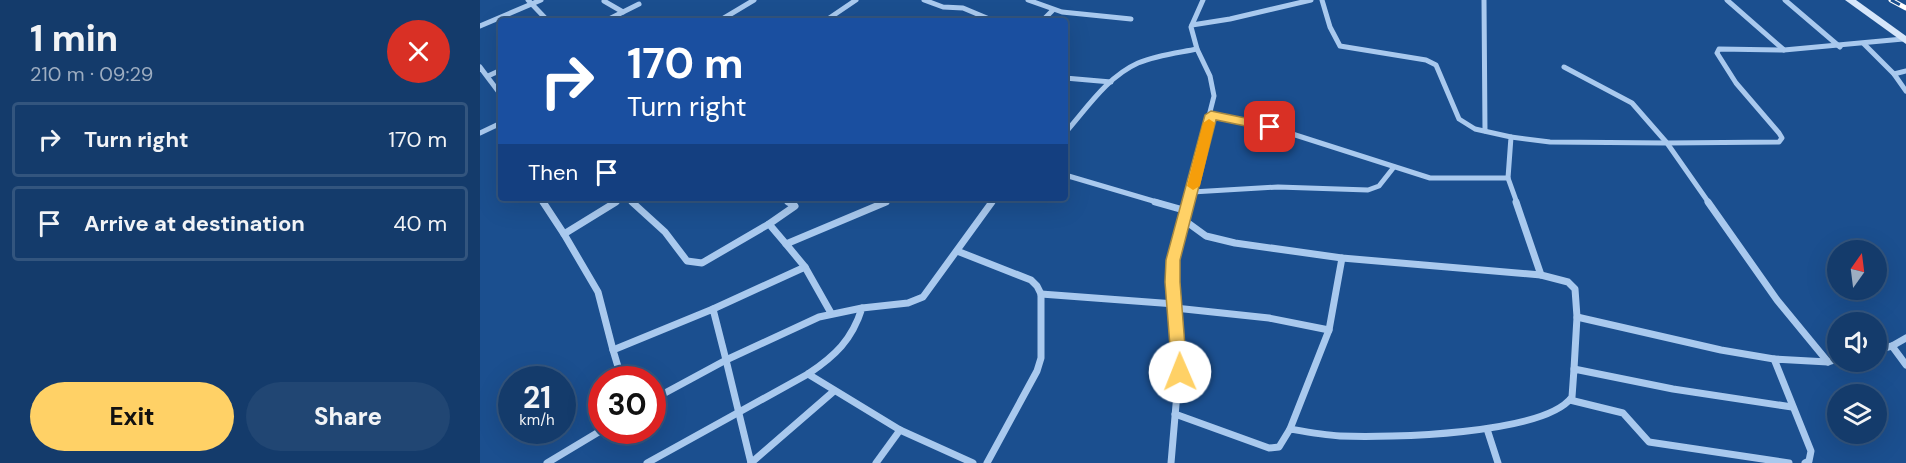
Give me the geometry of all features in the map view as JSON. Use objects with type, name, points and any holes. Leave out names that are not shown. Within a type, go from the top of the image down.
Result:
[{"type":"main road","points":[[1850,0],[1905,37]]},
{"type":"main road","points":[[1863,0],[1905,37]]},
{"type":"street","points":[[480,26],[530,2],[542,0]]},
{"type":"street","points":[[736,0],[747,3]]},
{"type":"street","points":[[724,18],[754,0]]},
{"type":"street","points":[[829,18],[856,0]]},
{"type":"street","points":[[924,0],[943,7],[963,8],[987,18]]},
{"type":"street","points":[[1028,0],[1053,10],[1131,19]]},
{"type":"street","points":[[1171,463],[1180,358],[1173,260],[1192,192],[1214,96],[1197,49],[1192,25],[1203,0]]},
{"type":"street","points":[[1192,25],[1230,19],[1311,0]]},
{"type":"street","points":[[1323,0],[1332,34],[1340,46],[1434,63],[1459,119],[1468,126],[1511,137],[1550,142],[1782,141],[1779,133],[1736,83],[1717,53],[1719,50],[1784,50],[1864,44],[1905,37]]},
{"type":"street","points":[[1484,0],[1485,131]]},
{"type":"street","points":[[1727,0],[1784,50]]},
{"type":"street","points":[[1785,0],[1840,46]]},
{"type":"street","points":[[604,1],[623,12]]},
{"type":"street","points":[[530,2],[545,18]]},
{"type":"street","points":[[611,18],[639,4]]},
{"type":"street","points":[[1045,18],[1053,10]]},
{"type":"street","points":[[1864,44],[1906,91]]},
{"type":"street","points":[[1068,130],[1111,82],[1137,63],[1197,49]]},
{"type":"street","points":[[480,67],[498,91]]},
{"type":"street","points":[[1564,67],[1632,103],[1667,143],[1777,300],[1827,361]]},
{"type":"street","points":[[488,76],[498,71]]},
{"type":"street","points":[[1894,75],[1906,71]]},
{"type":"street","points":[[1068,78],[1111,82]]},
{"type":"street","points":[[1211,115],[1286,132],[1415,175],[1446,180],[1508,178]]},
{"type":"street","points":[[480,133],[498,124]]},
{"type":"street","points":[[1511,137],[1508,178],[1541,275]]},
{"type":"street","points":[[1192,192],[1278,187],[1368,190],[1379,186],[1394,167]]},
{"type":"street","points":[[1068,176],[1187,211]]},
{"type":"street","points":[[543,201],[598,292],[618,366]]},
{"type":"street","points":[[564,234],[617,201]]},
{"type":"street","points":[[631,201],[665,232],[687,261],[694,263],[702,262],[769,224],[795,206],[788,201]]},
{"type":"street","points":[[786,244],[887,201]]},
{"type":"street","points":[[666,392],[777,335],[831,313],[908,303],[919,299],[927,293],[993,201]]},
{"type":"street","points":[[1184,220],[1196,230],[1220,240],[1342,258],[1541,275],[1560,279],[1572,285],[1576,295],[1577,317],[1574,389],[1570,400],[1555,410],[1487,429],[1338,436],[1290,429]]},
{"type":"street","points":[[769,224],[805,267],[831,313]]},
{"type":"street","points":[[957,251],[1031,280],[1041,294],[1041,358],[1039,365],[987,463]]},
{"type":"street","points":[[1175,414],[1269,448],[1279,447],[1290,429],[1329,330],[1342,258]]},
{"type":"street","points":[[614,350],[805,267]]},
{"type":"street","points":[[1041,294],[1175,306],[1269,318],[1329,330]]},
{"type":"street","points":[[647,463],[808,374],[833,357],[850,340],[862,308]]},
{"type":"street","points":[[712,309],[740,412],[751,463],[834,391]]},
{"type":"street","points":[[1577,317],[1742,354],[1774,359],[1827,362]]},
{"type":"street","points":[[1887,347],[1906,338]]},
{"type":"street","points":[[1892,346],[1906,365]]},
{"type":"street","points":[[1774,359],[1811,452],[1809,461],[1805,463]]},
{"type":"street","points":[[1574,369],[1673,389],[1792,407]]},
{"type":"street","points":[[808,374],[900,430],[973,463]]},
{"type":"street","points":[[1570,400],[1623,413],[1642,438],[1649,442],[1789,463]]},
{"type":"street","points":[[1487,429],[1498,463]]},
{"type":"street","points":[[876,463],[900,430]]},
{"type":"street","points":[[547,463],[588,438]]},
{"type":"railway","points":[[1891,0],[1906,8]]},
{"type":"slow traffic","points":[[1193,186],[1209,123]]},
{"type":"route","points":[[1180,372],[1173,260],[1211,115],[1270,127]]}]
